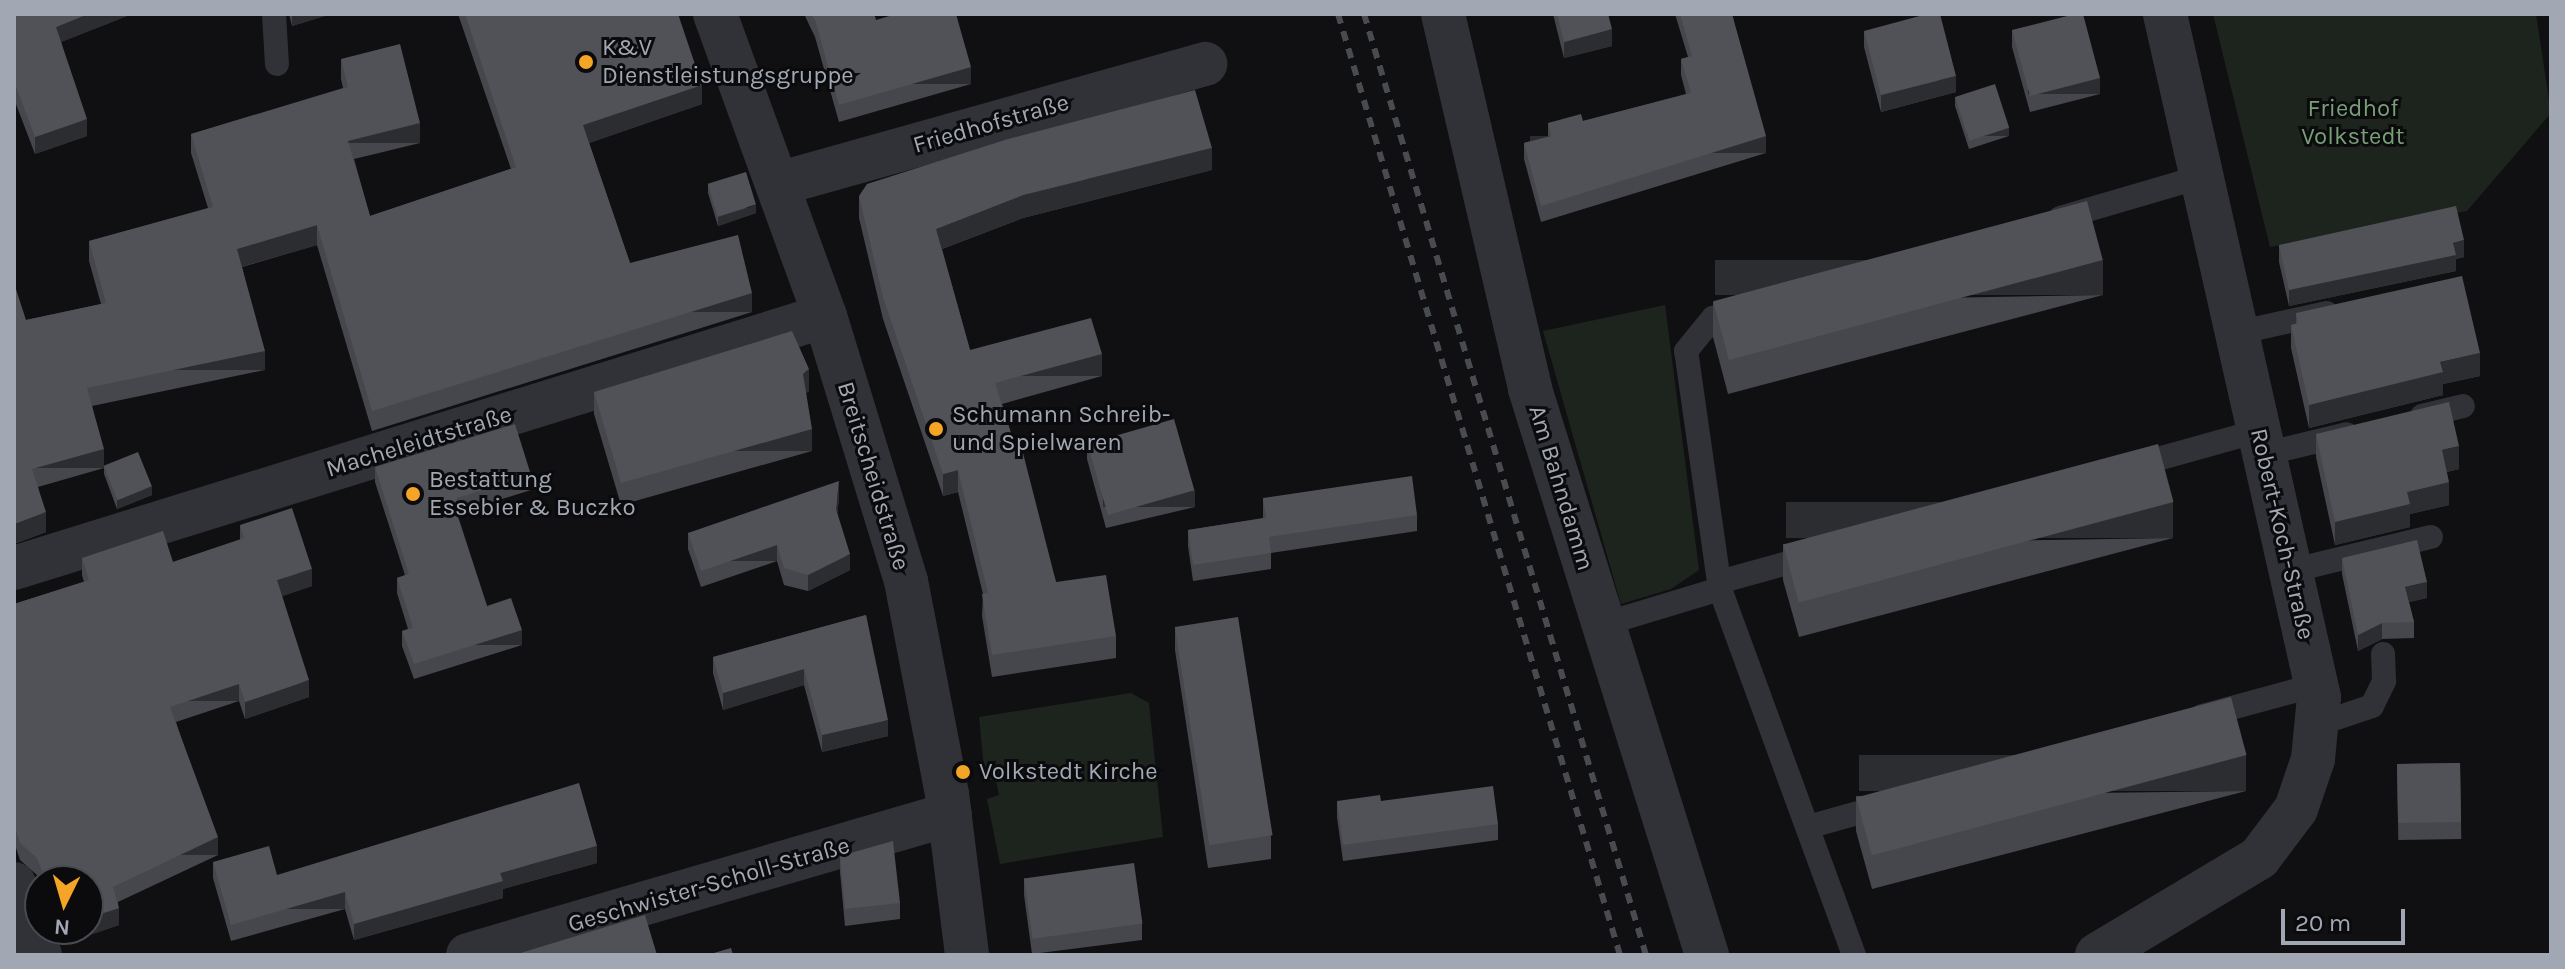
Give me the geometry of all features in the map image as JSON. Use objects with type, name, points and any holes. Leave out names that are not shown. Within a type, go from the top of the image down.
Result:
[{"type":"street","name":"Breitscheidstraße","points":[[715,14],[825,316],[906,581],[950,814],[967,955]]},
{"type":"street","name":"Am Bahndamm","points":[[1443,14],[1530,389],[1707,955]]},
{"type":"street","name":"Robert-Koch-Straße","points":[[2097,955],[2259,858],[2296,809],[2316,705],[2290,571],[2165,14]]},
{"type":"street","name":"Friedhofstraße","points":[[778,184],[1205,64]]},
{"type":"street","name":"Macheleidtstraße","points":[[14,568],[825,316]]},
{"type":"street","name":"Geschwister-Scholl-Straße","points":[[468,955],[950,814]]},
{"type":"street","points":[[14,884],[40,955]]},
{"type":"lane","points":[[274,14],[277,64]]},
{"type":"lane","points":[[2033,226],[2200,177]]},
{"type":"lane","points":[[1774,301],[1713,318],[1686,351],[1720,586],[1854,955]]},
{"type":"lane","points":[[2236,333],[2353,308]]},
{"type":"lane","points":[[2402,421],[2463,406]]},
{"type":"lane","points":[[2108,473],[2261,443],[2371,429]]},
{"type":"lane","points":[[2290,571],[2431,537]]},
{"type":"lane","points":[[1604,624],[1839,549]]},
{"type":"lane","points":[[2177,723],[2316,705],[2372,706],[2384,681],[2383,654]]},
{"type":"lane","points":[[1808,827],[1915,797]]},
{"type":"green space","name":"Friedhof Volkstedt","points":[[2213,14],[2536,14],[2551,113],[2467,211],[2270,247]]},
{"type":"green space","points":[[1665,305],[1699,570],[1671,589],[1621,604],[1543,331]]},
{"type":"green space","points":[[1131,693],[1149,703],[1163,837],[1000,864],[987,799],[999,795],[996,781],[985,779],[979,717]]},
{"type":"building","points":[[14,14],[88,14],[56,27],[87,119],[35,137],[14,81]]},
{"type":"building","points":[[465,14],[678,14],[702,85],[583,125],[630,263],[738,235],[752,293],[372,411],[317,225],[237,249],[265,351],[87,388],[104,449],[32,469],[46,512],[14,524],[14,283],[26,320],[106,303],[89,241],[213,207],[191,134],[348,87],[341,59],[400,44],[420,123],[348,141],[370,216],[516,167]]},
{"type":"building","points":[[811,14],[874,14],[876,20],[896,14],[956,14],[971,67],[839,105]]},
{"type":"building","points":[[1557,14],[1608,14],[1612,29],[1564,42]]},
{"type":"building","points":[[1680,14],[1732,14],[1766,136],[1541,206],[1524,143],[1551,136],[1548,123],[1581,114],[1583,121],[1691,93],[1681,59],[1692,56]]},
{"type":"building","points":[[1927,14],[1940,14],[1956,76],[1881,95],[1864,31]]},
{"type":"building","points":[[2083,14],[2100,78],[2030,96],[2012,30]]},
{"type":"building","points":[[1995,84],[2009,128],[1969,141],[1955,97]]},
{"type":"building","points":[[1195,90],[1212,148],[1023,195],[936,229],[970,350],[1091,318],[1102,354],[995,383],[1018,455],[1023,453],[1056,582],[1106,575],[1116,636],[992,655],[982,594],[988,593],[958,470],[943,474],[883,297],[859,196],[867,184],[1008,139]]},
{"type":"building","points":[[746,172],[756,205],[718,216],[708,184]]},
{"type":"building","points":[[2087,201],[2103,260],[1729,360],[1713,301]]},
{"type":"building","points":[[2456,206],[2464,240],[2453,243],[2456,255],[2289,290],[2279,245]]},
{"type":"building","points":[[2462,276],[2480,353],[2440,362],[2443,372],[2309,405],[2291,325],[2298,323],[2296,313]]},
{"type":"building","points":[[792,331],[809,369],[803,374],[812,429],[621,483],[594,392]]},
{"type":"building","points":[[2449,402],[2459,446],[2442,450],[2449,482],[2407,492],[2410,504],[2335,522],[2316,434]]},
{"type":"building","points":[[1174,419],[1194,490],[1108,515],[1087,444]]},
{"type":"building","points":[[515,424],[531,475],[457,498],[456,512],[487,606],[511,598],[522,630],[414,664],[402,631],[413,628],[397,578],[409,574],[375,467]]},
{"type":"building","points":[[2158,444],[2174,502],[1799,602],[1783,544]]},
{"type":"building","points":[[138,452],[152,486],[118,500],[104,466]]},
{"type":"building","points":[[1412,476],[1417,515],[1269,537],[1271,553],[1193,565],[1188,530],[1266,518],[1263,498]]},
{"type":"building","points":[[839,481],[836,509],[850,554],[808,575],[784,568],[777,545],[701,571],[688,533]]},
{"type":"building","points":[[292,508],[312,569],[277,580],[309,680],[245,702],[239,684],[170,707],[218,837],[113,887],[119,908],[104,913],[104,865],[40,865],[37,858],[20,843],[14,825],[14,604],[89,580],[82,558],[163,531],[173,562],[244,538],[240,525]]},
{"type":"building","points":[[2417,540],[2427,582],[2405,587],[2414,622],[2382,623],[2358,635],[2342,558]]},
{"type":"building","points":[[866,615],[888,720],[822,735],[804,669],[723,693],[713,657]]},
{"type":"building","points":[[1238,617],[1273,835],[1209,845],[1175,627]]},
{"type":"building","points":[[2231,697],[2247,755],[1872,855],[1856,797]]},
{"type":"building","points":[[2460,763],[2461,822],[2398,823],[2397,764]]},
{"type":"building","points":[[579,783],[597,846],[500,873],[503,881],[354,924],[345,892],[231,925],[213,862],[269,846],[277,875]]},
{"type":"building","points":[[1493,786],[1498,824],[1343,845],[1337,801],[1380,795],[1381,801]]},
{"type":"building","points":[[893,841],[900,903],[845,909],[840,856]]},
{"type":"building","points":[[1134,863],[1142,923],[1033,939],[1024,878]]},
{"type":"building","points":[[645,915],[657,955],[514,955]]},
{"type":"building","points":[[731,948],[733,955],[707,955]]},
{"type":"railway","points":[[1338,14],[1620,955]]},
{"type":"railway","points":[[1364,14],[1646,955]]},
{"type":"place","name":"K&V Dienstleistungsgruppe","points":[[586,62]]},
{"type":"place","name":"Schumann Schreib- und Spielwaren","points":[[936,429]]},
{"type":"place","name":"Bestattung Essebier & Buczko","points":[[413,494]]},
{"type":"place","name":"Volkstedt Kirche","points":[[963,772]]}]
